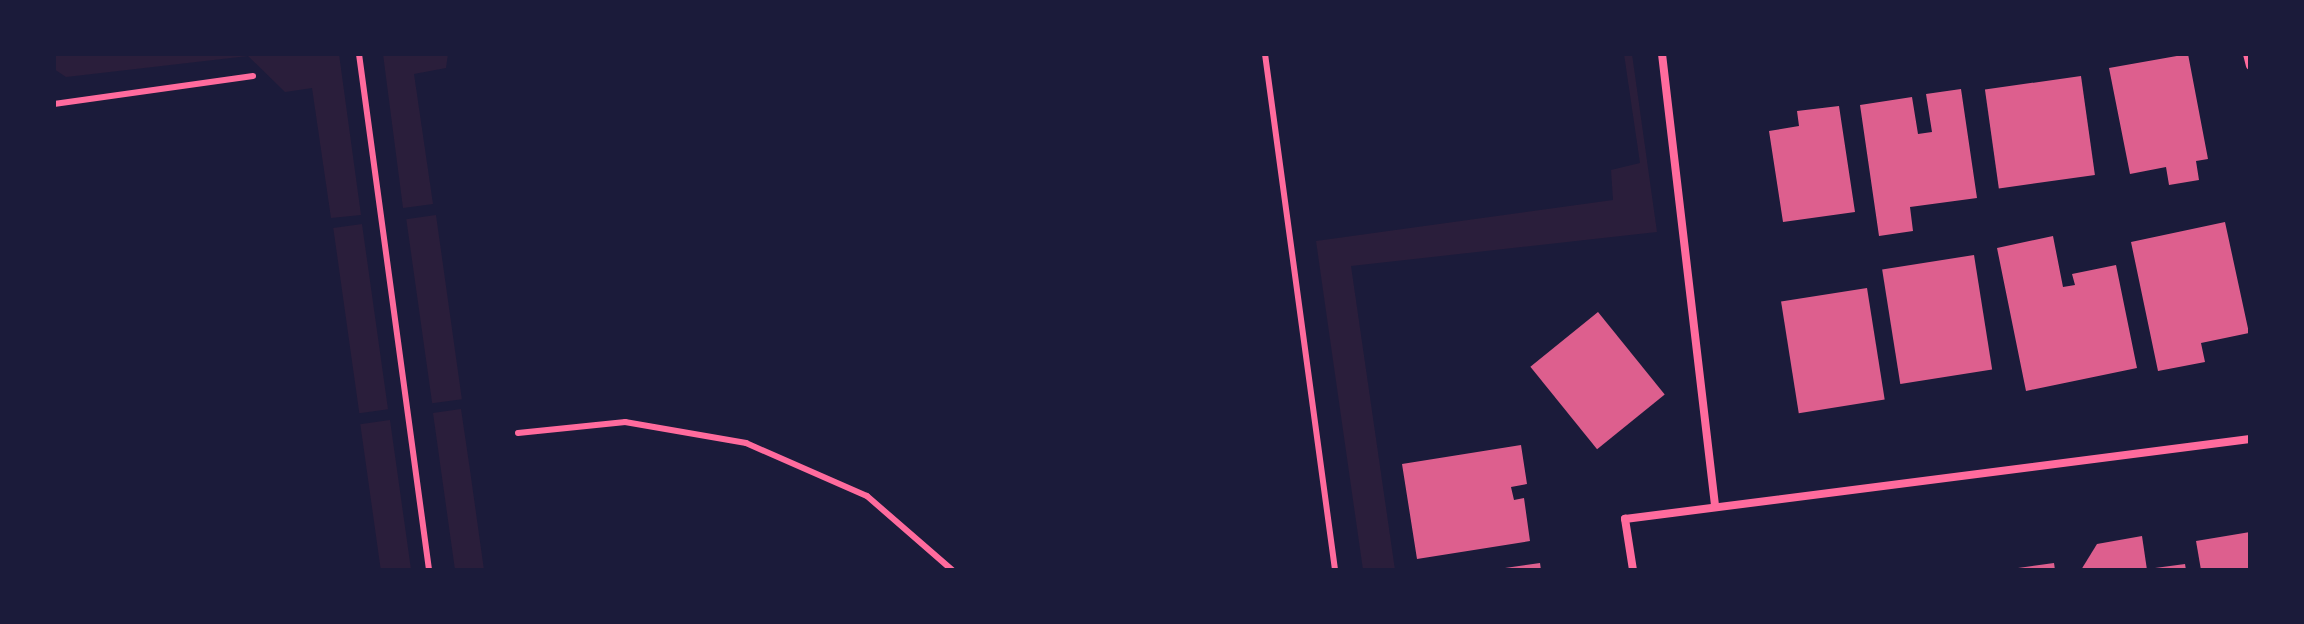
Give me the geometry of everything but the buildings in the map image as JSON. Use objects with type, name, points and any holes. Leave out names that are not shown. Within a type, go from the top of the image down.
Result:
[{"type":"street","points":[[1662,54],[1715,507]]},
{"type":"street","points":[[2247,54],[2250,66]]},
{"type":"street","points":[[1633,570],[1625,519],[2250,439]]},
{"type":"lane","points":[[359,54],[429,570]]},
{"type":"lane","points":[[1265,54],[1335,570]]},
{"type":"lane","points":[[54,104],[253,76]]},
{"type":"lane","points":[[518,433],[625,422],[746,443],[867,496],[952,570]]},
{"type":"shaded area","points":[[54,54],[339,54],[361,215],[331,218],[312,88],[285,92],[248,56],[66,77],[54,69]]},
{"type":"shaded area","points":[[383,54],[448,54],[446,68],[414,74],[433,204],[403,208]]},
{"type":"shaded area","points":[[1624,54],[1632,54],[1657,232],[1351,266],[1395,570],[1363,570],[1316,241],[1613,200],[1611,170],[1640,163]]},
{"type":"shaded area","points":[[436,215],[462,399],[432,403],[406,219]]},
{"type":"shaded area","points":[[362,224],[388,409],[359,413],[333,228]]},
{"type":"shaded area","points":[[461,409],[484,570],[455,570],[433,413]]},
{"type":"shaded area","points":[[390,420],[411,570],[381,570],[360,424]]}]
